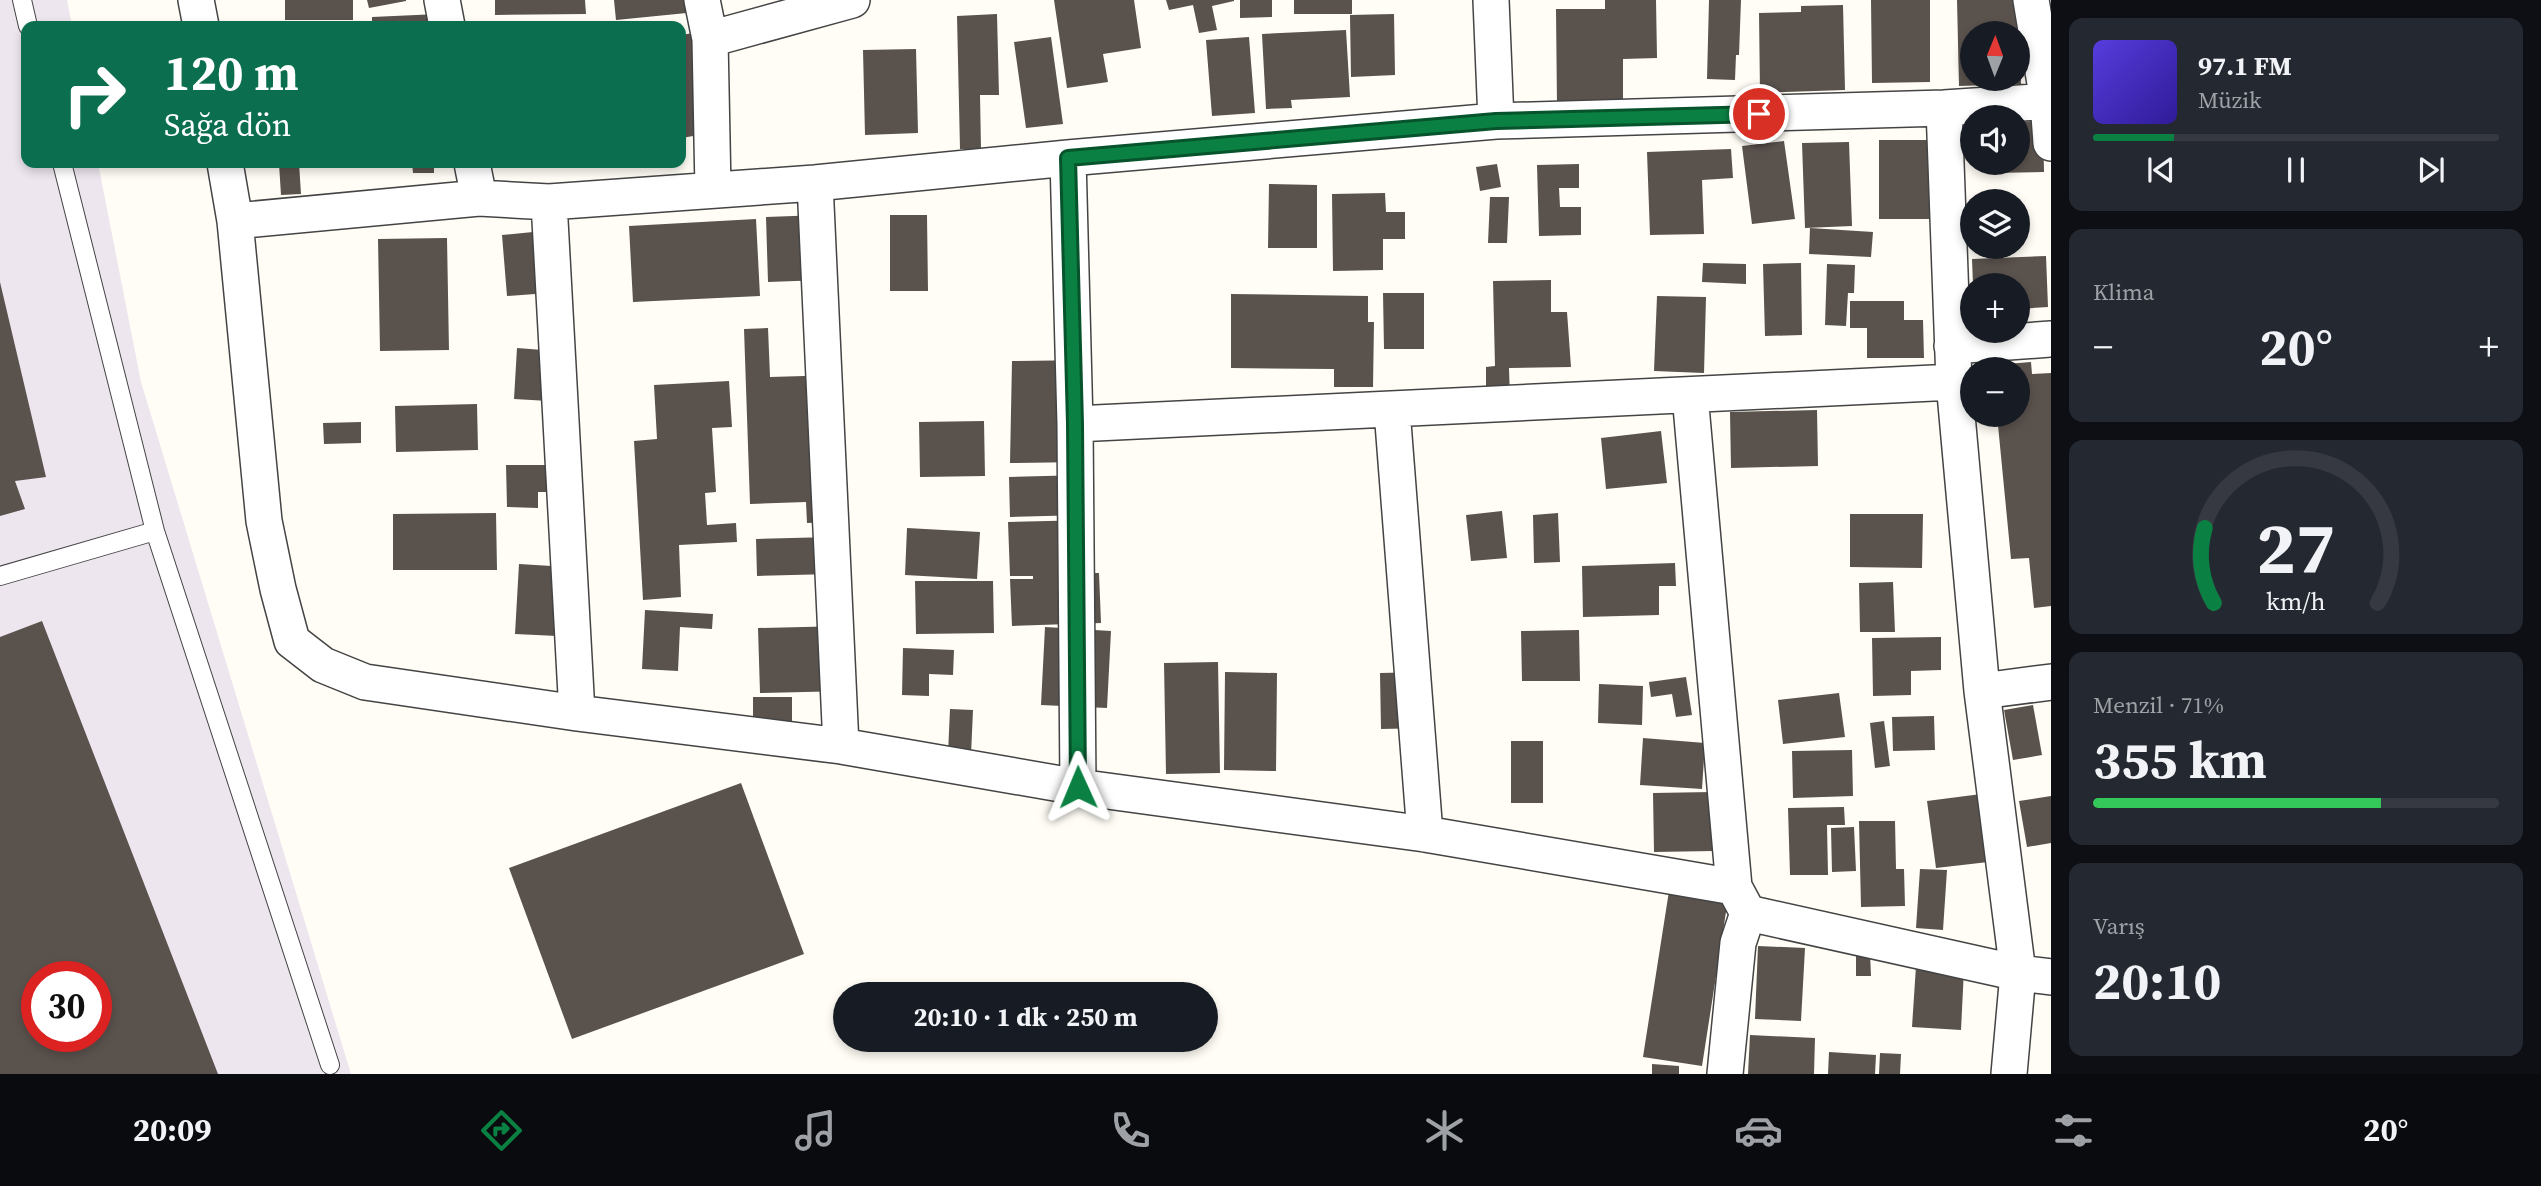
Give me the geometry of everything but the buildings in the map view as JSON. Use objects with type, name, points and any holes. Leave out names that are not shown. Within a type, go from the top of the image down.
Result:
[{"type":"street","points":[[196,0],[200,21]]},
{"type":"street","points":[[442,0],[446,21]]},
{"type":"street","points":[[702,0],[710,39],[713,190]]},
{"type":"street","points":[[710,39],[852,0]]},
{"type":"street","points":[[1491,0],[1496,121]]},
{"type":"street","points":[[2031,0],[2049,101],[2051,144]]},
{"type":"street","points":[[235,221],[479,198],[549,202],[816,183],[1496,121],[1944,108],[2049,101]]},
{"type":"street","points":[[1944,108],[1951,346],[1982,691],[2034,975],[2009,1074]]},
{"type":"street","points":[[1068,158],[1075,424],[1078,787]]},
{"type":"street","points":[[226,168],[235,221],[264,521],[292,640],[323,665],[365,682],[577,713],[841,746],[1078,787],[1425,834],[1741,900],[2034,975]]},
{"type":"street","points":[[473,168],[479,198]]},
{"type":"street","points":[[816,183],[841,746]]},
{"type":"street","points":[[549,202],[577,713]]},
{"type":"street","points":[[1951,346],[2051,339]]},
{"type":"street","points":[[1075,424],[1954,383]]},
{"type":"street","points":[[1690,395],[1741,900],[1725,1074]]},
{"type":"street","points":[[1392,410],[1425,834]]},
{"type":"street","points":[[1982,691],[2051,682]]},
{"type":"lane","points":[[22,0],[27,21]]},
{"type":"lane","points":[[63,168],[155,531],[330,1065]]},
{"type":"lane","points":[[0,576],[155,531]]},
{"type":"shaded area","points":[[0,0],[67,0],[71,21],[21,21],[21,168],[99,168],[141,382],[351,1074],[0,1074]]},
{"type":"route","points":[[1078,787],[1075,424],[1068,158],[1496,121],[1759,114]]}]
